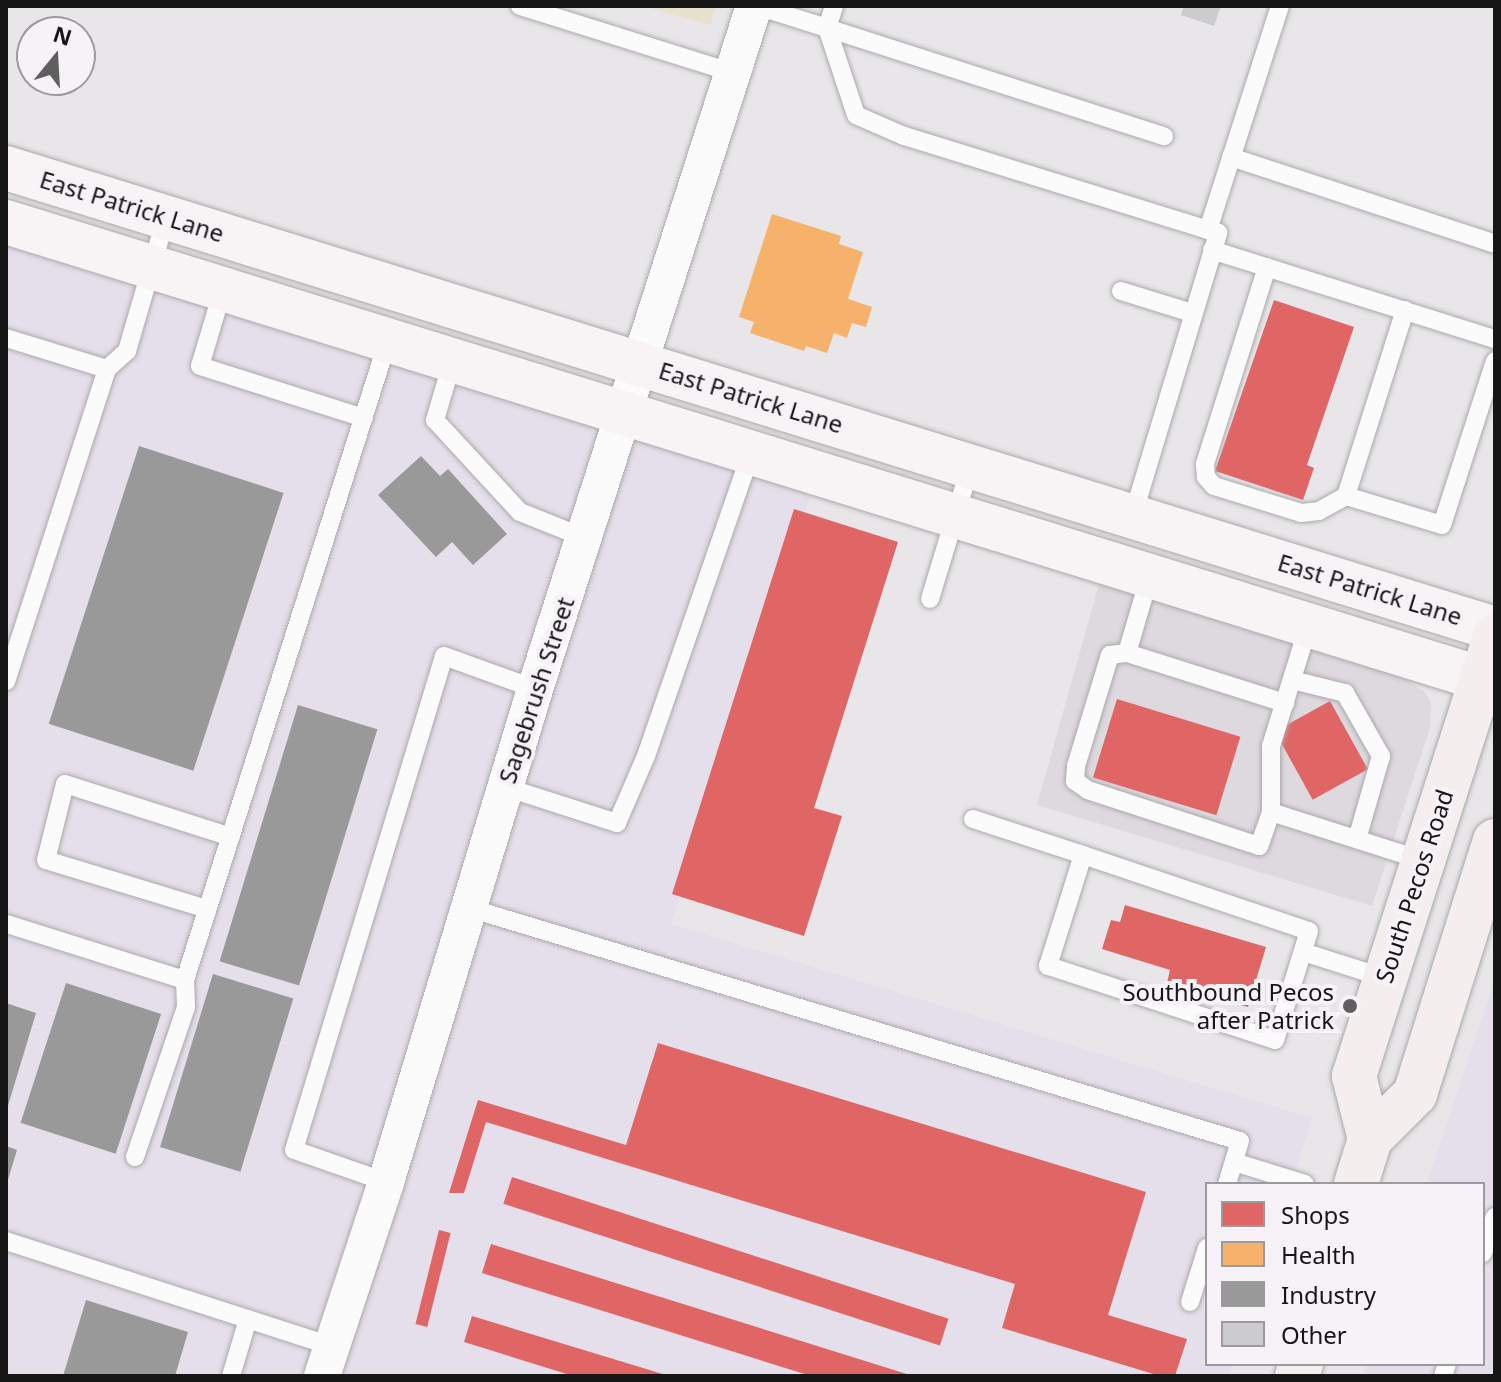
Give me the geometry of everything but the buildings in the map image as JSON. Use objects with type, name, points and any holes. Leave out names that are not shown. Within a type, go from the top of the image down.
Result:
[{"type":"main road","name":"East Patrick Lane","points":[[6,168],[971,464],[1495,629]]},
{"type":"main road","points":[[6,222],[1488,680]]},
{"type":"main road","name":"South Pecos Road","points":[[1364,1170],[1354,1076],[1421,860],[1488,680],[1495,636]]},
{"type":"main road","name":"South Pecos Road","points":[[1364,1170],[1415,1094],[1495,841]]},
{"type":"street","name":"Sagebrush Street","points":[[327,1361],[386,1182],[535,689],[755,6]]},
{"type":"lane","points":[[520,6],[734,73]]},
{"type":"lane","points":[[755,6],[1164,136]]},
{"type":"lane","points":[[834,6],[827,28],[856,115],[904,136],[1218,233],[1133,515]]},
{"type":"lane","points":[[1208,230],[1280,6]]},
{"type":"lane","points":[[1231,157],[1495,244]]},
{"type":"lane","points":[[6,681],[107,369],[127,351],[166,217]]},
{"type":"lane","points":[[1212,250],[1495,339]]},
{"type":"lane","points":[[1267,267],[1205,464],[1206,477],[1214,486],[1301,513],[1319,511],[1346,496],[1405,310]]},
{"type":"lane","points":[[223,288],[200,366],[364,418]]},
{"type":"lane","points":[[1121,291],[1192,313]]},
{"type":"lane","points":[[6,338],[107,369]]},
{"type":"lane","points":[[135,1157],[186,1007],[185,980],[207,909],[389,339]]},
{"type":"lane","points":[[453,359],[435,420],[520,512],[585,538]]},
{"type":"lane","points":[[1346,496],[1442,525],[1495,361]]},
{"type":"lane","points":[[505,787],[617,823],[646,756],[751,451]]},
{"type":"lane","points":[[930,599],[971,464]]},
{"type":"lane","points":[[1127,653],[1151,575]]},
{"type":"lane","points":[[1285,703],[1127,653],[1110,655],[1075,781],[1088,790],[1259,846],[1271,812],[1271,746],[1285,703],[1309,624]]},
{"type":"lane","points":[[386,1182],[294,1150],[298,1135],[444,656],[535,689]]},
{"type":"lane","points":[[1292,680],[1345,693],[1381,756],[1357,839]]},
{"type":"lane","points":[[207,909],[46,860],[65,784],[231,837]]},
{"type":"lane","points":[[1271,812],[1421,860]]},
{"type":"lane","points":[[973,819],[1083,855],[1309,931],[1275,1040],[1048,966],[1083,855]]},
{"type":"lane","points":[[469,908],[1240,1141],[1228,1182]]},
{"type":"lane","points":[[7,924],[185,980]]},
{"type":"lane","points":[[1303,952],[1385,978]]},
{"type":"lane","points":[[1234,1162],[1299,1182]]},
{"type":"lane","points":[[1485,1247],[1495,1218]]},
{"type":"lane","points":[[6,1241],[248,1319],[327,1361]]},
{"type":"lane","points":[[1190,1302],[1205,1254]]},
{"type":"lane","points":[[231,1376],[248,1319]]},
{"type":"shaded area","points":[[6,199],[632,394],[810,496],[671,924],[1312,1118],[1292,1182],[1205,1182],[1205,1366],[1232,1366],[1229,1376],[6,1376]]},
{"type":"shaded area","points":[[1099,584],[1402,677],[1426,693],[1431,703],[1430,728],[1372,906],[1037,805]]},
{"type":"shaded area","points":[[1495,979],[1495,1376],[1363,1376],[1366,1366],[1485,1366],[1485,1182],[1428,1182]]},
{"type":"sand","points":[[643,6],[716,6],[710,25]]},
{"type":"place","name":"Southbound Pecos after Patrick","points":[[1350,1006]]}]
